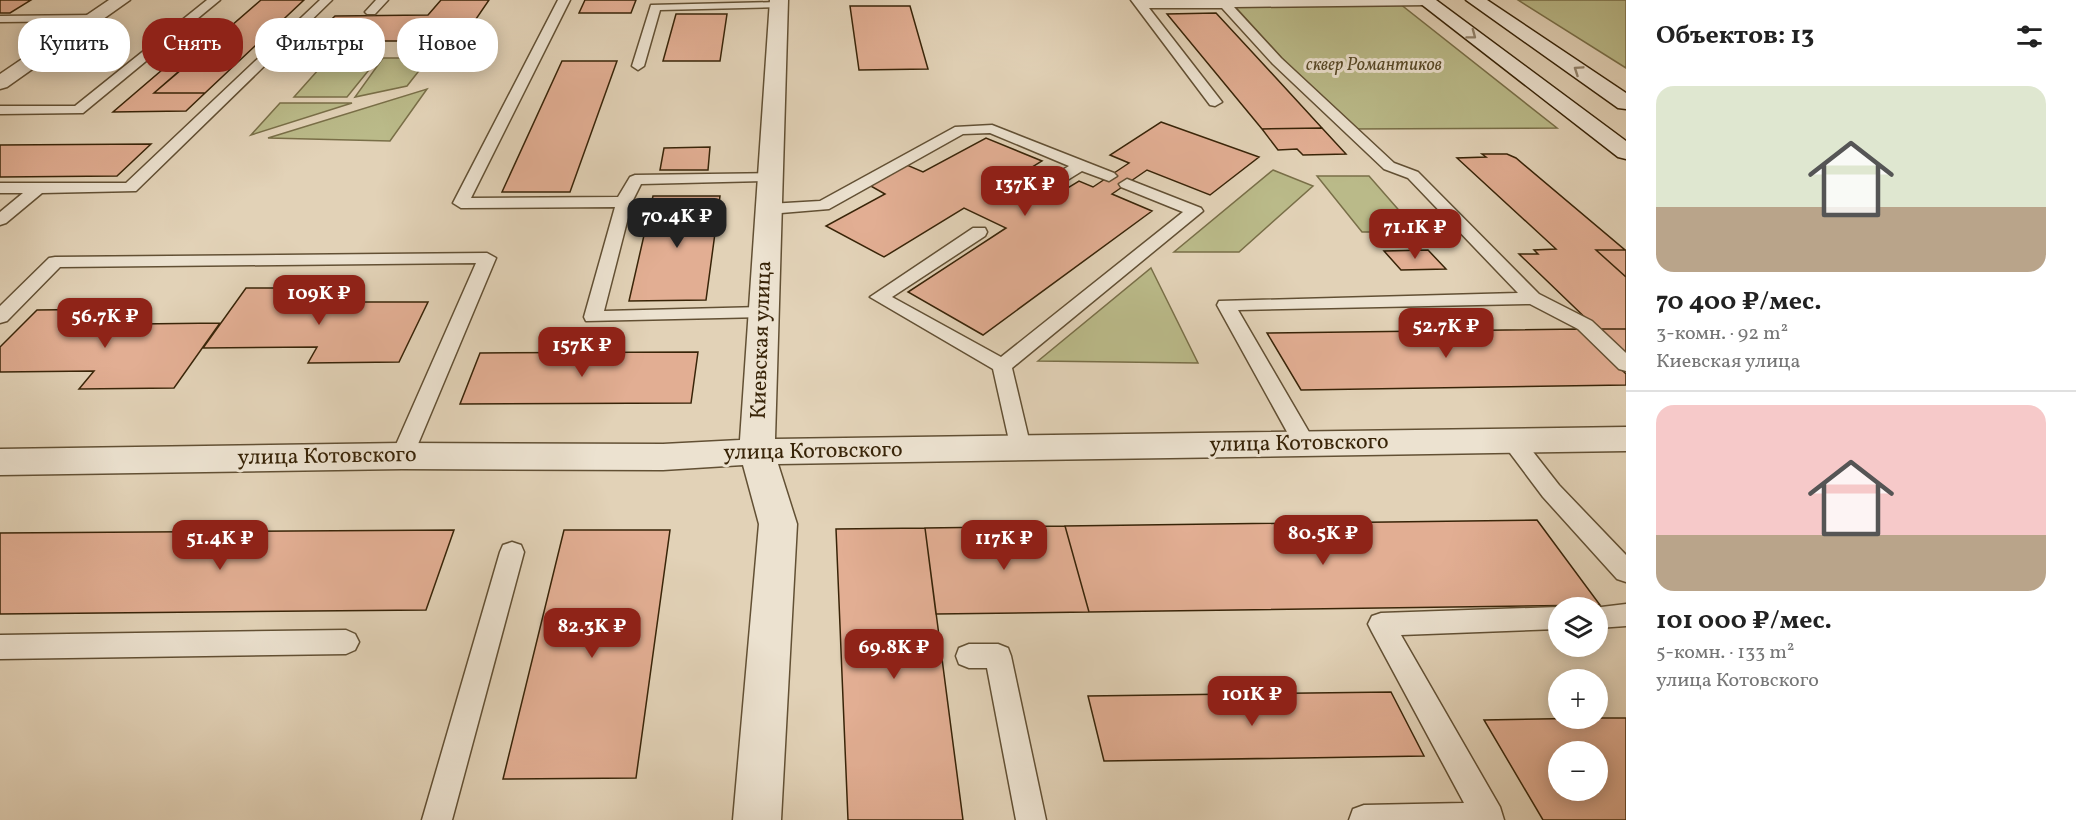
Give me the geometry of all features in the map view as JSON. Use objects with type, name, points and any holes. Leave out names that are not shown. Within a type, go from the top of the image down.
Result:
[{"type":"street","points":[[95,18],[121,0]]},
{"type":"street","points":[[1475,0],[1626,103]]},
{"type":"street","points":[[1427,1],[1626,152]]},
{"type":"street","name":"Киевская улица","points":[[757,820],[778,524],[758,452],[762,313],[779,3]]},
{"type":"street","points":[[0,83],[18,71]]},
{"type":"street","name":"улица Котовского","points":[[0,462],[402,456],[663,457],[758,452],[1626,439]]},
{"type":"lane","points":[[0,110],[78,110],[214,0]]},
{"type":"lane","points":[[0,188],[130,189],[326,0]]},
{"type":"lane","points":[[371,12],[382,0]]},
{"type":"lane","points":[[564,0],[461,203],[624,202]]},
{"type":"lane","points":[[1139,3],[1427,1]]},
{"type":"lane","points":[[638,66],[655,7],[779,3]]},
{"type":"lane","points":[[1139,3],[1215,102]]},
{"type":"lane","points":[[1225,4],[1277,62],[1389,166],[1413,175],[1533,298],[1586,325],[1626,364]]},
{"type":"lane","points":[[0,20],[18,20]]},
{"type":"lane","points":[[768,209],[823,206],[960,130],[992,129],[1109,176]]},
{"type":"lane","points":[[1042,189],[1081,165]]},
{"type":"lane","points":[[762,313],[593,317],[624,202],[635,180],[769,176]]},
{"type":"lane","points":[[1002,366],[1195,211],[1127,184]]},
{"type":"lane","points":[[0,220],[38,188]]},
{"type":"lane","points":[[979,232],[879,297],[1002,366],[1020,448]]},
{"type":"lane","points":[[0,316],[55,262],[487,258],[402,456]]},
{"type":"lane","points":[[1305,444],[1226,305],[1533,298]]},
{"type":"lane","points":[[1512,441],[1551,491],[1626,572]]},
{"type":"lane","points":[[437,820],[512,552]]},
{"type":"lane","points":[[1608,616],[1626,615]]},
{"type":"lane","points":[[1364,820],[1489,818],[1381,624],[1548,618]]},
{"type":"lane","points":[[0,647],[346,642]]},
{"type":"lane","points":[[969,656],[998,656],[1031,820]]},
{"type":"green space","name":"сквер Романтиков","points":[[1229,0],[1395,0],[1557,128],[1346,129]]},
{"type":"green space","points":[[1518,0],[1626,0],[1626,68]]},
{"type":"green space","points":[[385,58],[397,58],[397,72],[418,72],[407,86],[355,97],[373,72],[385,72]]},
{"type":"green space","points":[[316,72],[367,72],[347,97],[294,97]]},
{"type":"green space","points":[[427,89],[390,141],[268,138]]},
{"type":"green space","points":[[280,103],[352,103],[251,135]]},
{"type":"green space","points":[[1273,170],[1313,186],[1239,252],[1174,252]]},
{"type":"green space","points":[[1317,176],[1369,176],[1418,232],[1362,232]]},
{"type":"green space","points":[[1151,268],[1198,363],[1038,361]]},
{"type":"building","points":[[0,0],[31,0],[10,13],[0,13]]},
{"type":"building","points":[[261,0],[304,0],[285,18],[255,18],[255,46],[243,57],[243,18],[240,18]]},
{"type":"building","points":[[441,0],[489,0],[477,18],[397,18],[397,41],[385,41],[385,18],[333,18],[335,16],[428,15]]},
{"type":"building","points":[[585,0],[636,0],[631,13],[579,13]]},
{"type":"building","points":[[850,6],[910,6],[928,69],[859,70]]},
{"type":"building","points":[[1216,13],[1322,128],[1262,129],[1167,14]]},
{"type":"building","points":[[676,14],[727,14],[720,61],[663,61]]},
{"type":"building","points":[[562,61],[617,61],[570,192],[502,192]]},
{"type":"building","points":[[160,72],[179,72],[154,93],[205,93],[186,111],[113,112]]},
{"type":"building","points":[[178,72],[227,72],[205,93],[154,93]]},
{"type":"building","points":[[1161,122],[1259,157],[1210,195],[1147,170],[1112,194],[1152,211],[983,335],[908,292],[1006,228],[964,208],[884,257],[826,226],[885,194],[869,185],[907,165],[923,172],[986,138],[1042,161],[1008,182],[1048,200],[1079,181],[1093,187],[1129,163],[1110,155]]},
{"type":"building","points":[[1322,128],[1346,154],[1303,155],[1297,149],[1278,150],[1262,129]]},
{"type":"building","points":[[151,144],[117,176],[0,177],[0,145]]},
{"type":"building","points":[[710,147],[708,170],[660,170],[664,148]]},
{"type":"building","points":[[1482,154],[1507,154],[1516,158],[1625,250],[1596,250],[1626,277],[1626,329],[1597,329],[1519,254],[1538,254],[1534,250],[1556,249],[1457,158],[1486,157]]},
{"type":"building","points":[[653,196],[720,196],[706,300],[629,301]]},
{"type":"building","points":[[1428,250],[1446,269],[1401,270],[1384,251]]},
{"type":"building","points":[[1596,250],[1626,250],[1626,277]]},
{"type":"building","points":[[246,288],[325,288],[310,311],[342,310],[347,302],[428,302],[399,362],[308,363],[317,347],[203,348]]},
{"type":"building","points":[[119,309],[97,333],[130,333],[137,324],[220,323],[174,388],[79,389],[94,371],[0,372],[0,347],[37,310]]},
{"type":"building","points":[[1580,329],[1626,374],[1626,385],[1301,390],[1267,333]]},
{"type":"building","points":[[1597,329],[1626,329],[1626,358]]},
{"type":"building","points":[[698,352],[691,403],[460,404],[480,353]]},
{"type":"building","points":[[1537,520],[1594,597],[1548,597],[1548,606],[1089,612],[1065,526]]},
{"type":"building","points":[[1065,526],[1089,612],[936,614],[925,528]]},
{"type":"building","points":[[925,528],[963,820],[848,820],[836,529]]},
{"type":"building","points":[[454,530],[426,610],[0,614],[0,533]]},
{"type":"building","points":[[564,530],[670,530],[636,778],[503,779]]},
{"type":"building","points":[[1391,692],[1424,756],[1104,761],[1088,696]]},
{"type":"building","points":[[1608,718],[1626,718],[1626,820],[1543,820],[1484,720],[1548,719],[1548,729],[1608,729]]}]
